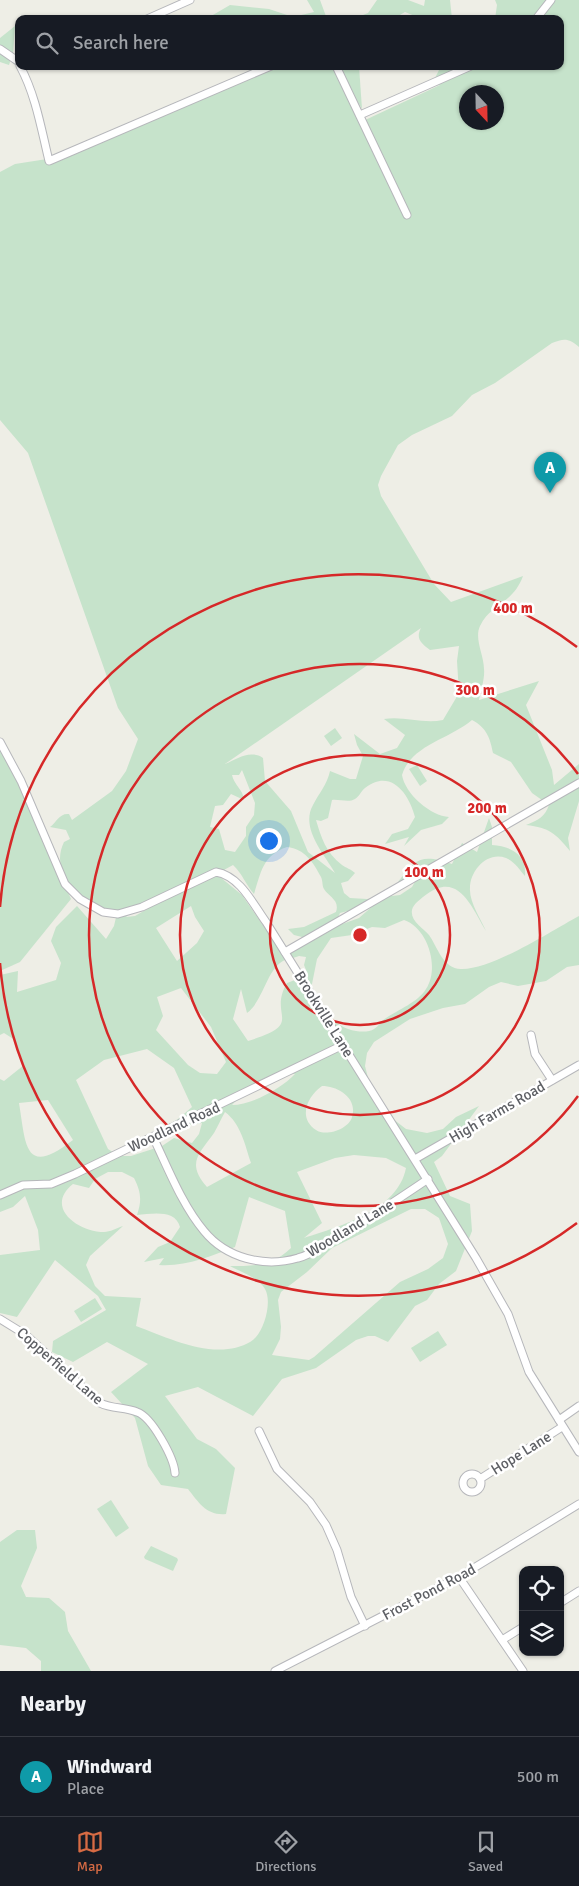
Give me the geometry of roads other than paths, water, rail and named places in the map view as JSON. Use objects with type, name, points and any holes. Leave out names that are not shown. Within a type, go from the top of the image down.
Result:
[{"type":"street","points":[[156,15],[190,0]]},
{"type":"street","points":[[539,15],[552,0]]},
{"type":"street","points":[[0,49],[15,61]]},
{"type":"street","points":[[22,70],[36,102],[49,161],[262,70]]},
{"type":"street","points":[[338,70],[407,215]]},
{"type":"street","points":[[360,116],[462,70]]},
{"type":"street","name":"Brookville Lane","points":[[0,742],[21,781],[65,884],[80,899],[104,912],[118,914],[142,907],[210,874],[225,874],[245,893],[285,952],[428,1179],[508,1314],[529,1372],[579,1452]]},
{"type":"street","points":[[285,952],[579,783]]},
{"type":"street","points":[[531,1035],[535,1054],[552,1080]]},
{"type":"street","name":"Woodland Road","points":[[0,1195],[23,1185],[56,1182],[343,1045]]},
{"type":"street","name":"High Farms Road","points":[[416,1159],[579,1065]]},
{"type":"street","name":"Woodland Lane","points":[[153,1137],[190,1211],[203,1230],[225,1250],[242,1258],[257,1261],[284,1261],[308,1254],[428,1179]]},
{"type":"street","name":"Copperfield Lane","points":[[0,1319],[26,1335],[100,1403],[110,1408],[137,1412],[144,1416],[172,1458],[175,1473]]},
{"type":"street","name":"Hope Lane","points":[[480,1479],[561,1424],[579,1406]]},
{"type":"street","points":[[258,1431],[277,1469],[310,1502],[326,1525],[337,1550],[351,1597],[365,1626]]},
{"type":"street","name":"Frost Pond Road","points":[[275,1671],[459,1578],[579,1504]]},
{"type":"street","points":[[459,1578],[523,1671]]},
{"type":"street","points":[[564,1601],[579,1591]]},
{"type":"street","points":[[502,1640],[519,1629]]},
{"type":"place","name":"Windward","points":[[550,493]]}]
